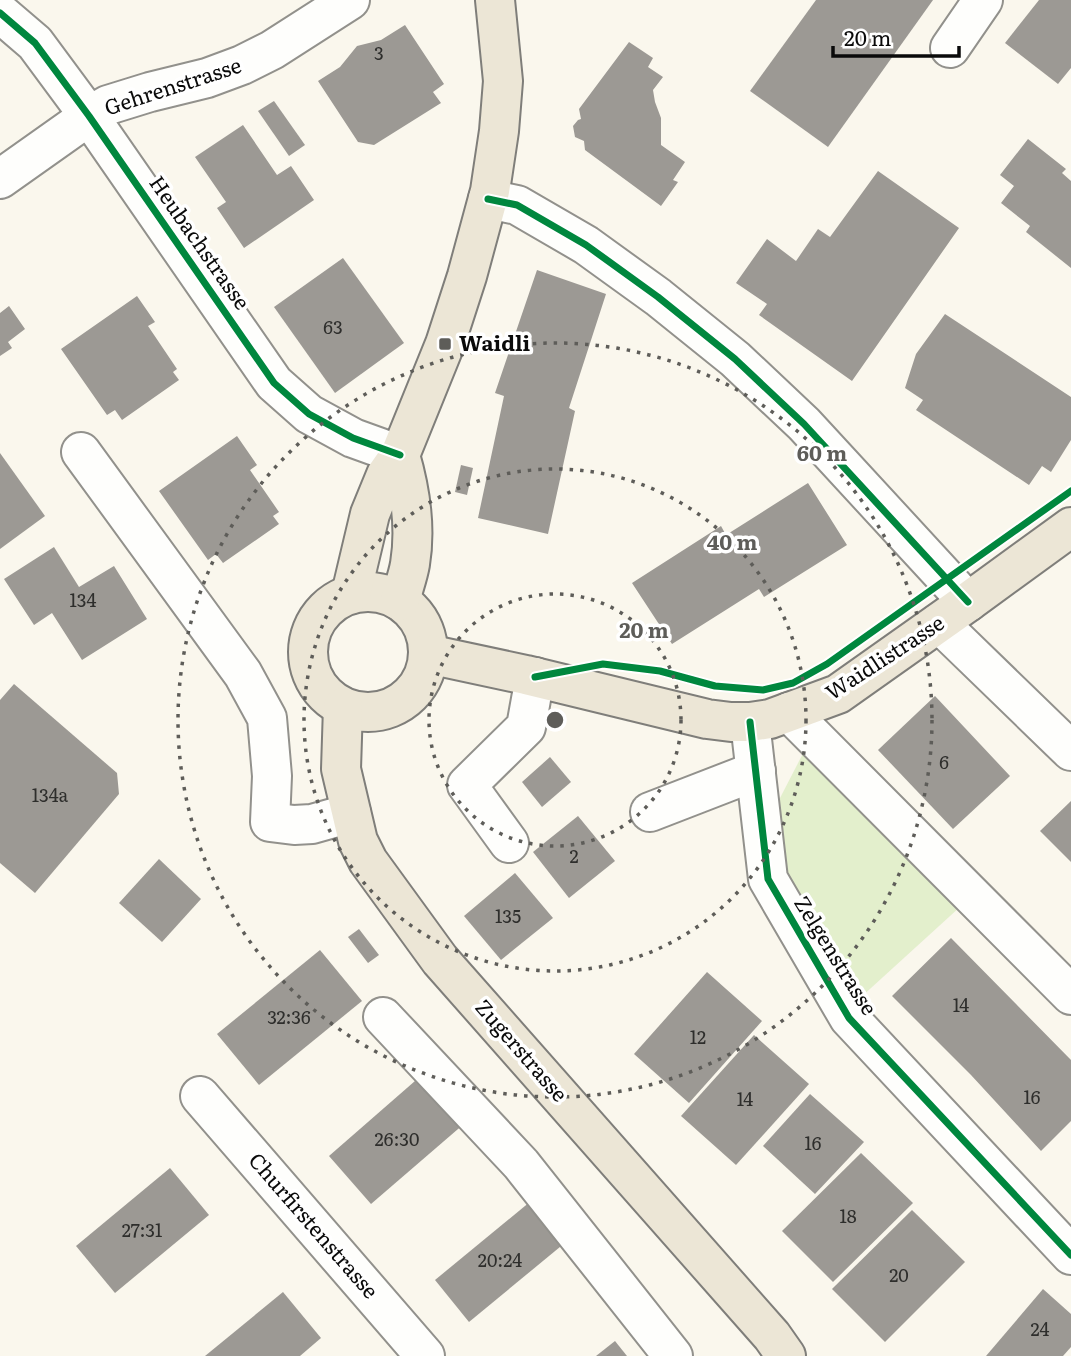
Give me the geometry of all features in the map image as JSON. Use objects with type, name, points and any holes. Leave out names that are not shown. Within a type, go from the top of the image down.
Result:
[{"type":"main road","points":[[351,594],[370,514],[386,475],[400,455],[445,344],[488,199],[499,131],[503,81],[495,0]]},
{"type":"main road","points":[[400,455],[406,475],[412,525],[410,563],[400,601]]},
{"type":"main road","name":"Waidlistrasse","points":[[428,654],[535,677],[682,714],[731,722],[770,719],[838,694],[1071,527]]},
{"type":"main road","points":[[351,594],[385,594],[400,601],[412,611],[421,624],[426,639],[428,654],[425,671],[418,685],[406,698],[376,711],[359,711],[328,697],[316,683],[309,666],[307,648],[312,629],[321,614],[334,601],[351,594]]},
{"type":"main road","name":"Zugerstrasse","points":[[343,706],[341,769],[358,841],[368,861],[440,960],[763,1326],[786,1356]]},
{"type":"street","name":"Gehrenstrasse","points":[[0,179],[108,105],[207,78],[242,65],[272,50],[350,0]]},
{"type":"street","points":[[950,48],[983,0]]},
{"type":"street","name":"Heubachstrasse","points":[[0,13],[35,43],[89,116],[274,383],[309,414],[353,438],[400,455]]},
{"type":"street","points":[[488,199],[517,205],[586,245],[658,297],[735,359],[804,424],[954,613],[1071,751]]},
{"type":"street","points":[[80,452],[243,674],[267,718],[272,776],[270,822],[312,824],[351,813]]},
{"type":"street","points":[[509,843],[467,785],[526,727],[535,677]]},
{"type":"street","points":[[789,712],[1071,995]]},
{"type":"street","name":"Zelgenstrasse","points":[[750,722],[768,879],[849,1018],[1071,1255]]},
{"type":"street","points":[[650,812],[756,771]]},
{"type":"street","points":[[383,1017],[521,1164],[673,1356]]},
{"type":"street","name":"Churfirstenstrasse","points":[[200,1096],[425,1356]]},
{"type":"green space","points":[[812,736],[972,896],[860,998],[768,879],[763,831]]},
{"type":"building","points":[[816,0],[933,0],[828,147],[750,91]]},
{"type":"building","points":[[1039,0],[1071,0],[1071,68],[1058,84],[1005,43]]},
{"type":"building","points":[[405,25],[444,84],[433,92],[441,103],[374,145],[358,142],[318,81],[340,67],[357,46],[381,40]]},
{"type":"building","points":[[629,42],[653,58],[648,67],[663,77],[653,90],[661,118],[661,145],[685,162],[673,180],[678,182],[661,206],[585,150],[584,141],[575,137],[573,126],[581,119],[579,109]]},
{"type":"building","points":[[274,101],[305,145],[289,156],[258,111]]},
{"type":"building","points":[[243,125],[277,175],[291,166],[314,200],[244,248],[217,208],[226,202],[195,157]]},
{"type":"building","points":[[1028,139],[1066,169],[1062,173],[1071,181],[1071,268],[1026,232],[1030,226],[1001,203],[1014,186],[1000,175]]},
{"type":"building","points":[[878,171],[959,228],[852,381],[759,315],[767,304],[736,283],[767,239],[796,261],[818,229],[830,237]]},
{"type":"building","points":[[343,258],[404,343],[335,393],[274,307]]},
{"type":"building","points":[[537,270],[606,294],[569,408],[575,411],[548,534],[478,518],[504,396],[495,393]]},
{"type":"building","points":[[137,296],[155,322],[148,326],[177,369],[173,372],[179,380],[122,420],[115,410],[107,415],[61,349]]},
{"type":"building","points":[[9,306],[25,329],[8,342],[12,348],[0,356],[0,313]]},
{"type":"building","points":[[945,314],[1071,397],[1071,440],[1051,472],[1042,466],[1029,485],[916,410],[923,400],[905,388],[916,354]]},
{"type":"building","points":[[237,436],[257,465],[250,470],[279,512],[273,516],[279,524],[223,563],[216,554],[208,560],[159,491]]},
{"type":"building","points":[[0,453],[45,516],[0,549]]},
{"type":"building","points":[[461,465],[473,468],[467,495],[455,492]]},
{"type":"building","points":[[808,483],[847,545],[764,597],[759,589],[672,644],[632,583],[721,526],[726,535]]},
{"type":"building","points":[[54,547],[79,587],[114,566],[147,619],[82,660],[52,613],[34,625],[4,579]]},
{"type":"building","points":[[14,684],[117,773],[119,794],[35,893],[0,863],[0,700]]},
{"type":"building","points":[[935,696],[1010,776],[953,829],[878,750]]},
{"type":"building","points":[[550,757],[571,782],[542,807],[522,782]]},
{"type":"building","points":[[1071,801],[1071,862],[1040,831]]},
{"type":"building","points":[[578,816],[615,861],[569,898],[533,852]]},
{"type":"building","points":[[159,859],[201,899],[162,942],[119,903]]},
{"type":"building","points":[[515,873],[553,918],[501,960],[464,916]]},
{"type":"building","points":[[359,929],[379,955],[368,963],[348,937]]},
{"type":"building","points":[[951,938],[1071,1060],[1071,1121],[1041,1151],[971,1075],[892,996]]},
{"type":"building","points":[[320,950],[362,1001],[259,1085],[217,1034]]},
{"type":"building","points":[[707,972],[762,1021],[689,1103],[634,1054]]},
{"type":"building","points":[[754,1035],[809,1084],[736,1165],[681,1116]]},
{"type":"building","points":[[423,1074],[465,1123],[371,1204],[329,1156]]},
{"type":"building","points":[[810,1094],[864,1142],[815,1194],[763,1146]]},
{"type":"building","points":[[861,1153],[913,1203],[833,1282],[782,1231]]},
{"type":"building","points":[[170,1168],[209,1215],[115,1293],[76,1246]]},
{"type":"building","points":[[531,1201],[566,1242],[469,1322],[435,1280]]},
{"type":"building","points":[[912,1210],[965,1262],[885,1342],[832,1289]]},
{"type":"building","points":[[1043,1289],[1071,1314],[1071,1347],[1063,1356],[986,1356]]},
{"type":"building","points":[[283,1292],[321,1338],[300,1356],[205,1356]]},
{"type":"building","points":[[615,1341],[627,1356],[596,1356]]},
{"type":"cycle path","points":[[0,13],[35,43],[89,116],[274,383],[309,414],[353,438],[400,455]]},
{"type":"cycle path","points":[[488,199],[517,205],[586,245],[658,297],[735,359],[804,424],[968,602]]},
{"type":"cycle path","points":[[535,677],[603,664],[660,671],[715,686],[763,690],[793,683],[827,664],[1071,491]]},
{"type":"cycle path","points":[[750,722],[768,879],[849,1018],[1071,1255]]},
{"type":"place","name":"Waidli","points":[[445,344]]}]
